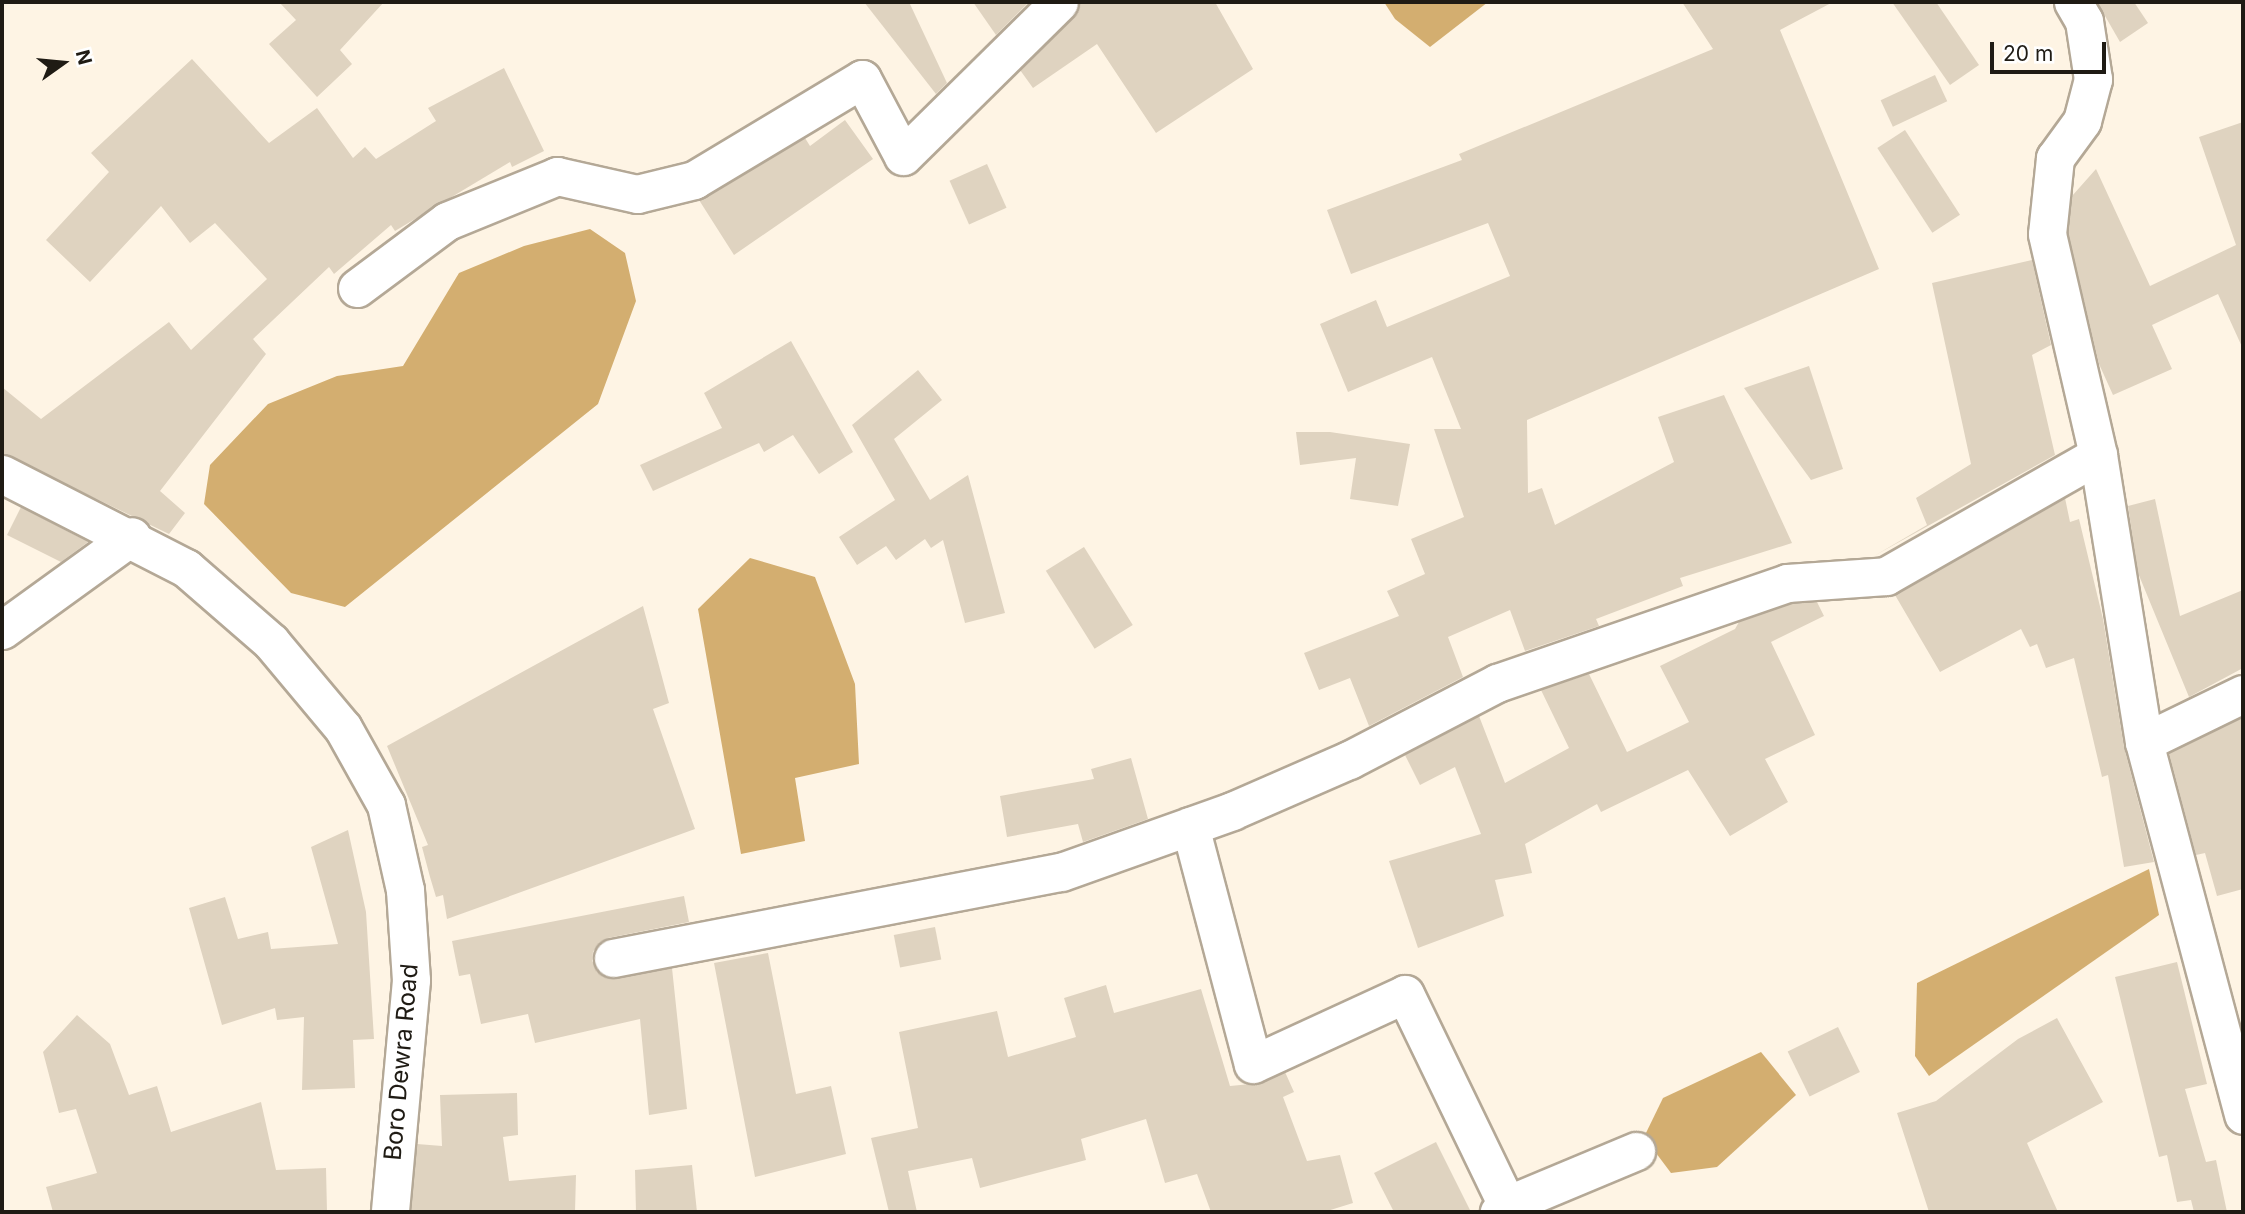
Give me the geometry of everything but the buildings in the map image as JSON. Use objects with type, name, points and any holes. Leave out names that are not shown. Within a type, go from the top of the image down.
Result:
[{"type":"street","points":[[357,288],[447,221],[557,176],[638,194],[694,180],[862,79],[903,156],[1059,2]]},
{"type":"street","points":[[2073,2],[2084,22],[2093,79],[2082,121],[2055,158],[2047,234],[2098,455],[2144,742],[2243,1115]]},
{"type":"street","points":[[612,958],[1061,872],[1190,826],[1349,760],[1497,683],[1787,583],[1886,576],[2098,455]]},
{"type":"street","name":"Boro Dewra Road","points":[[2,474],[132,536],[186,568],[271,642],[344,728],[386,805],[405,890],[411,980],[390,1212]]},
{"type":"street","points":[[2,630],[132,536]]},
{"type":"street","points":[[2144,742],[2243,694]]},
{"type":"street","points":[[1190,826],[1253,1064],[1405,994],[1503,1209],[1636,1151]]},
{"type":"shaded area","points":[[1384,2],[1488,2],[1430,47],[1395,19]]},
{"type":"shaded area","points":[[590,229],[625,253],[636,301],[598,404],[345,607],[291,593],[204,504],[210,465],[268,404],[337,376],[403,366],[459,273],[524,246]]},
{"type":"shaded area","points":[[750,558],[815,577],[855,684],[859,764],[795,778],[805,841],[741,854],[698,609]]},
{"type":"shaded area","points":[[2149,869],[2159,915],[1929,1076],[1915,1056],[1917,983]]},
{"type":"shaded area","points":[[1761,1052],[1796,1095],[1717,1167],[1671,1173],[1644,1137],[1663,1098]]}]
